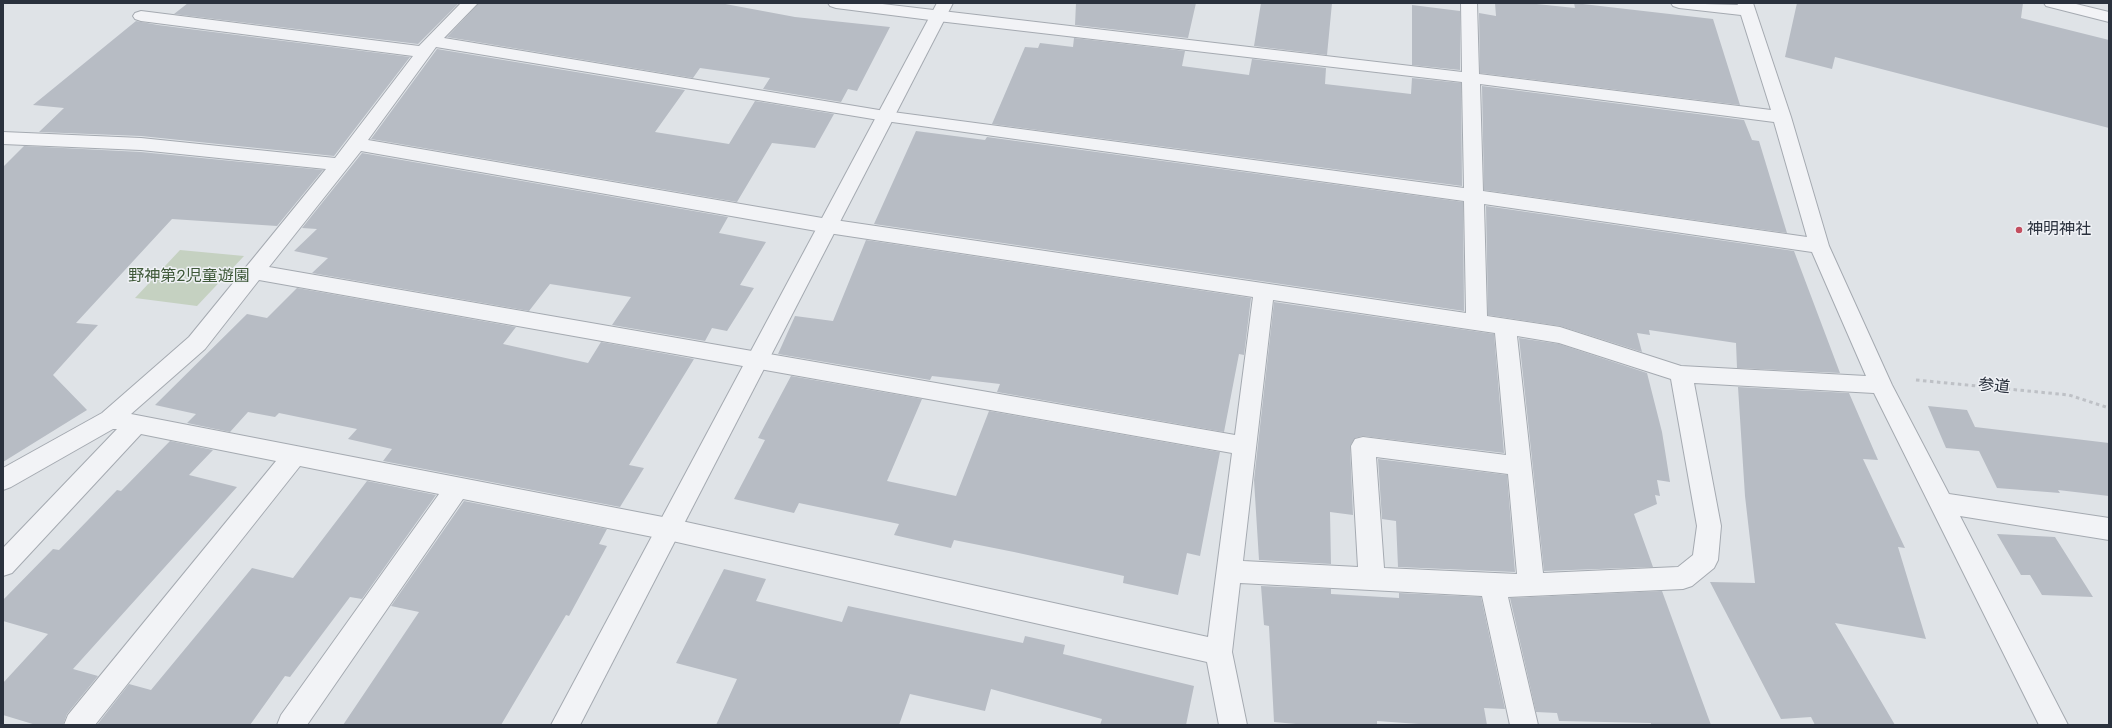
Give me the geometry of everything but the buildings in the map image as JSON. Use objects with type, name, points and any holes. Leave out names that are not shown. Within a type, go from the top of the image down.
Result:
[{"type":"street","points":[[3,480],[110,419],[197,343],[340,165],[428,46],[470,3]]},
{"type":"street","points":[[836,3],[941,10],[1782,117]]},
{"type":"street","points":[[1469,3],[1477,323]]},
{"type":"street","points":[[1679,3],[1746,7],[1782,117],[1819,246],[1880,380],[2054,725]]},
{"type":"street","points":[[2052,3],[2109,17]]},
{"type":"street","points":[[565,725],[941,10]]},
{"type":"street","points":[[140,16],[428,46],[885,116],[1473,196],[1819,246]]},
{"type":"street","points":[[3,138],[141,144],[340,165]]},
{"type":"street","points":[[356,144],[828,226],[1560,335],[1682,374],[1880,380]]},
{"type":"street","points":[[254,272],[1245,446]]},
{"type":"street","points":[[1233,725],[1219,652],[1264,292]]},
{"type":"street","points":[[1505,327],[1531,585]]},
{"type":"street","points":[[1229,571],[1492,585],[1531,585],[1683,578],[1705,560],[1709,526],[1682,374]]},
{"type":"street","points":[[110,419],[668,529],[1219,652]]},
{"type":"street","points":[[3,565],[137,424]]},
{"type":"street","points":[[1372,579],[1363,446],[1519,466]]},
{"type":"street","points":[[78,725],[295,455]]},
{"type":"street","points":[[291,725],[458,488]]},
{"type":"street","points":[[1942,503],[2109,529]]},
{"type":"street","points":[[1492,585],[1524,725]]},
{"type":"path","name":"参道","points":[[1880,380],[2069,395],[2109,408]]},
{"type":"green space","name":"野神第２児童遊園","points":[[180,250],[244,256],[197,306],[135,298]]},
{"type":"place","name":"神明神社","points":[[2019,230]]}]
